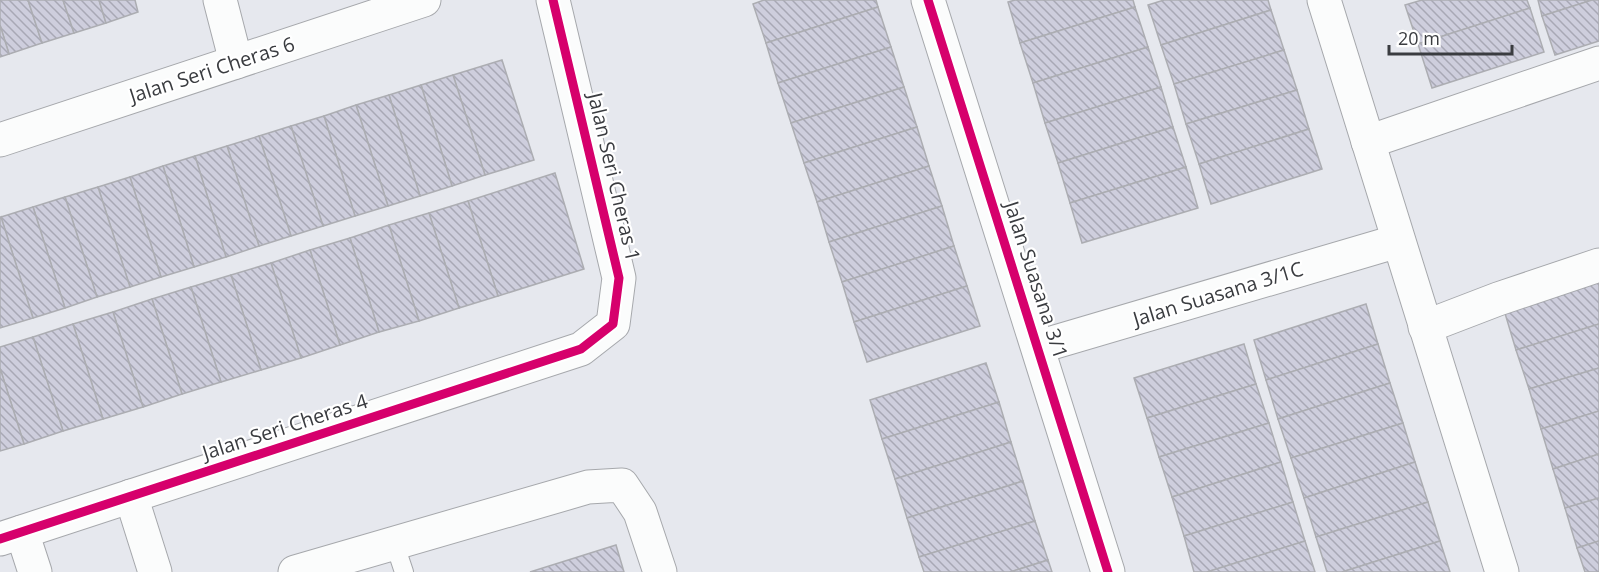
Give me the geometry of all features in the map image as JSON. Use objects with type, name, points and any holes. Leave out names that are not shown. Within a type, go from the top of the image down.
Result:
[{"type":"street","points":[[220,0],[236,62]]},
{"type":"street","name":"Jalan Seri Cheras 6","points":[[0,140],[424,0]]},
{"type":"street","name":"Jalan Seri Cheras 1","points":[[553,0],[619,278],[613,324],[581,349]]},
{"type":"street","name":"Jalan Suasana 3/1","points":[[928,0],[1108,572]]},
{"type":"street","points":[[1324,0],[1502,572]]},
{"type":"street","points":[[1368,142],[1599,63]]},
{"type":"street","name":"Jalan Suasana 3/1C","points":[[1038,347],[1398,241]]},
{"type":"street","points":[[1425,327],[1498,299],[1599,265]]},
{"type":"street","name":"Jalan Seri Cheras 4","points":[[11,536],[581,349]]},
{"type":"street","points":[[295,572],[399,557],[588,486],[622,485],[640,512],[660,572]]},
{"type":"street","points":[[131,496],[155,572]]},
{"type":"street","points":[[11,536],[35,572]]},
{"type":"building","points":[[0,0],[28,0],[42,43],[9,54],[0,25]]},
{"type":"building","points":[[28,0],[63,0],[74,33],[42,43]]},
{"type":"building","points":[[63,0],[99,0],[106,23],[74,33]]},
{"type":"building","points":[[99,0],[135,0],[138,12],[106,23]]},
{"type":"building","points":[[764,0],[876,0],[878,7],[766,43],[753,4]]},
{"type":"building","points":[[1015,0],[1133,0],[1135,7],[1020,43],[1008,2]]},
{"type":"building","points":[[1164,0],[1268,0],[1271,10],[1161,45],[1148,5]]},
{"type":"building","points":[[1422,0],[1527,0],[1530,8],[1418,44],[1405,5]]},
{"type":"building","points":[[1538,0],[1592,0],[1542,16]]},
{"type":"building","points":[[1592,0],[1599,0],[1599,41],[1555,55],[1542,16]]},
{"type":"building","points":[[878,7],[891,47],[778,83],[766,43]]},
{"type":"building","points":[[1135,7],[1148,47],[1033,83],[1020,43]]},
{"type":"building","points":[[1530,8],[1544,52],[1432,88],[1418,44]]},
{"type":"building","points":[[1271,10],[1284,50],[1174,84],[1161,45]]},
{"type":"building","points":[[0,25],[9,54],[0,57]]},
{"type":"building","points":[[891,47],[904,87],[791,123],[778,83]]},
{"type":"building","points":[[1148,47],[1161,87],[1045,123],[1033,83]]},
{"type":"building","points":[[1284,50],[1297,90],[1186,124],[1174,84]]},
{"type":"building","points":[[502,60],[534,160],[485,175],[453,75]]},
{"type":"building","points":[[453,75],[485,175],[452,186],[421,85]]},
{"type":"building","points":[[421,85],[452,186],[420,196],[389,95]]},
{"type":"building","points":[[904,87],[917,127],[804,163],[791,123]]},
{"type":"building","points":[[1161,87],[1173,127],[1058,163],[1045,123]]},
{"type":"building","points":[[1297,90],[1309,129],[1199,164],[1186,124]]},
{"type":"building","points":[[389,95],[420,196],[388,206],[356,105]]},
{"type":"building","points":[[356,105],[388,206],[355,216],[324,116]]},
{"type":"building","points":[[324,116],[355,216],[323,226],[291,126]]},
{"type":"building","points":[[291,126],[323,226],[291,236],[259,136]]},
{"type":"building","points":[[917,127],[929,166],[817,202],[804,163]]},
{"type":"building","points":[[1173,127],[1186,167],[1070,203],[1058,163]]},
{"type":"building","points":[[1309,129],[1322,169],[1211,204],[1199,164]]},
{"type":"building","points":[[259,136],[291,236],[259,246],[227,146]]},
{"type":"building","points":[[227,146],[259,246],[226,257],[195,156]]},
{"type":"building","points":[[195,156],[226,257],[194,267],[163,166]]},
{"type":"building","points":[[163,166],[194,267],[161,277],[130,177]]},
{"type":"building","points":[[929,166],[942,206],[829,242],[817,202]]},
{"type":"building","points":[[1186,167],[1198,208],[1082,243],[1070,203]]},
{"type":"building","points":[[555,173],[584,269],[498,296],[468,201]]},
{"type":"building","points":[[130,177],[161,277],[130,287],[98,187]]},
{"type":"building","points":[[98,187],[130,287],[97,297],[65,197]]},
{"type":"building","points":[[65,197],[97,297],[65,308],[33,207]]},
{"type":"building","points":[[468,201],[498,296],[459,308],[429,213]]},
{"type":"building","points":[[942,206],[954,246],[842,282],[829,242]]},
{"type":"building","points":[[33,207],[65,308],[33,318],[1,217]]},
{"type":"building","points":[[429,213],[459,308],[419,321],[389,225]]},
{"type":"building","points":[[0,218],[33,318],[0,328]]},
{"type":"building","points":[[389,225],[419,321],[379,332],[350,238]]},
{"type":"building","points":[[350,238],[379,332],[340,345],[310,250]]},
{"type":"building","points":[[954,246],[967,286],[854,322],[842,282]]},
{"type":"building","points":[[310,250],[340,345],[301,358],[271,263]]},
{"type":"building","points":[[271,263],[301,358],[261,370],[231,275]]},
{"type":"building","points":[[231,275],[261,370],[221,382],[191,287]]},
{"type":"building","points":[[1599,281],[1599,324],[1516,350],[1504,310]]},
{"type":"building","points":[[967,286],[980,326],[867,362],[854,322]]},
{"type":"building","points":[[191,287],[221,382],[182,394],[152,299]]},
{"type":"building","points":[[152,299],[182,394],[143,407],[113,312]]},
{"type":"building","points":[[1366,304],[1378,344],[1266,380],[1254,340]]},
{"type":"building","points":[[113,312],[143,407],[103,419],[73,324]]},
{"type":"building","points":[[73,324],[103,419],[63,431],[33,337]]},
{"type":"building","points":[[1599,324],[1599,368],[1529,389],[1516,350]]},
{"type":"building","points":[[33,337],[63,431],[24,444],[0,368],[0,347]]},
{"type":"building","points":[[1244,344],[1256,384],[1147,418],[1134,378]]},
{"type":"building","points":[[1378,344],[1390,383],[1278,419],[1266,380]]},
{"type":"building","points":[[986,363],[999,402],[882,439],[870,400]]},
{"type":"building","points":[[0,368],[24,444],[0,451]]},
{"type":"building","points":[[1599,368],[1599,411],[1541,429],[1529,389]]},
{"type":"building","points":[[1390,383],[1403,423],[1291,458],[1278,419]]},
{"type":"building","points":[[1256,384],[1269,423],[1159,457],[1147,418]]},
{"type":"building","points":[[999,402],[1011,442],[895,479],[882,439]]},
{"type":"building","points":[[1599,411],[1599,454],[1553,469],[1541,429]]},
{"type":"building","points":[[1269,423],[1281,462],[1172,497],[1159,457]]},
{"type":"building","points":[[1403,423],[1415,462],[1304,498],[1291,458]]},
{"type":"building","points":[[1011,442],[1023,481],[907,518],[895,479]]},
{"type":"building","points":[[1599,454],[1599,498],[1565,508],[1553,469]]},
{"type":"building","points":[[1281,462],[1293,502],[1184,536],[1172,497]]},
{"type":"building","points":[[1415,462],[1428,502],[1316,537],[1304,498]]},
{"type":"building","points":[[1023,481],[1035,521],[919,557],[907,518]]},
{"type":"building","points":[[1599,498],[1599,541],[1577,548],[1565,508]]},
{"type":"building","points":[[1293,502],[1305,541],[1207,572],[1194,572],[1184,536]]},
{"type":"building","points":[[1428,502],[1440,541],[1342,572],[1327,572],[1316,537]]},
{"type":"building","points":[[1035,521],[1048,560],[1010,572],[924,572],[919,557]]},
{"type":"building","points":[[1305,541],[1315,572],[1207,572]]},
{"type":"building","points":[[1440,541],[1450,572],[1342,572]]},
{"type":"building","points":[[1599,541],[1599,572],[1585,572],[1577,548]]},
{"type":"building","points":[[616,545],[624,572],[530,572]]},
{"type":"building","points":[[1048,560],[1052,572],[1010,572]]},
{"type":"cycle path","points":[[0,539],[581,349],[613,324],[619,278],[553,0]]},
{"type":"cycle path","points":[[928,0],[1108,572]]}]
